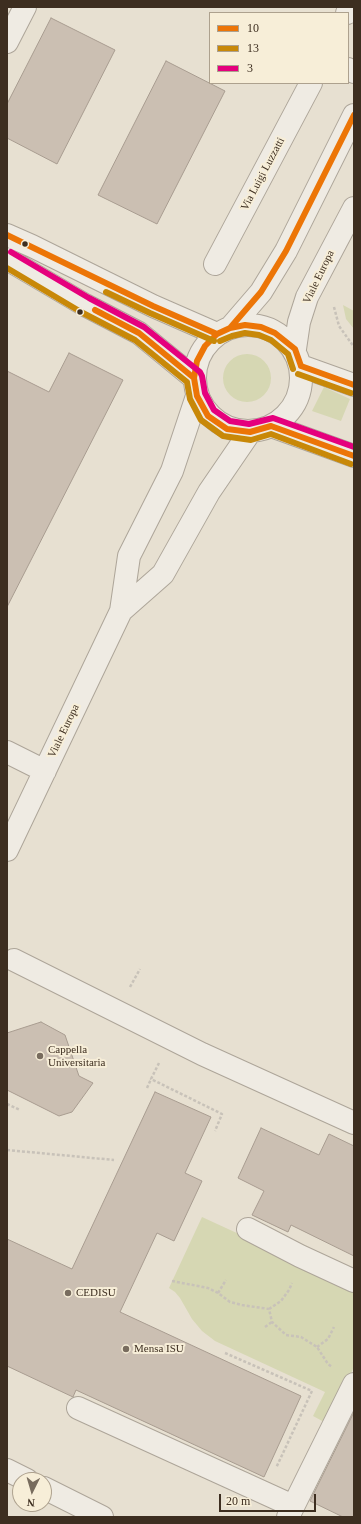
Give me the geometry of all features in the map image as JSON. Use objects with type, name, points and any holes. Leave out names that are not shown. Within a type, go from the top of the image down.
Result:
[{"type":"street","points":[[7,42],[25,7]]},
{"type":"street","name":"Via Luigi Luzzatti","points":[[215,264],[310,84]]},
{"type":"street","name":"Viale Europa","points":[[7,850],[121,611],[129,556],[172,471],[195,387],[197,361],[205,346],[223,331],[261,292],[286,251],[354,115]]},
{"type":"street","name":"Viale Europa","points":[[195,387],[208,416],[227,428],[250,432],[271,426],[289,412],[299,393],[299,322],[307,297],[354,208]]},
{"type":"street","points":[[7,235],[153,306],[223,331],[245,325],[261,327],[276,333],[298,358],[354,385]]},
{"type":"street","points":[[7,259],[85,305],[139,333],[195,387]]},
{"type":"street","points":[[271,426],[354,456]]},
{"type":"street","name":"Viale Europa","points":[[121,611],[163,574],[209,492],[250,432]]},
{"type":"street","points":[[7,752],[45,771]]},
{"type":"street","points":[[14,960],[171,1037],[202,1054],[354,1123]]},
{"type":"street","points":[[248,1229],[300,1256],[354,1281]]},
{"type":"street","points":[[78,1408],[265,1492],[291,1511],[354,1384]]},
{"type":"street","points":[[52,1492],[102,1517]]},
{"type":"path","points":[[334,305],[339,326],[354,347]]},
{"type":"path","points":[[128,992],[140,969]]},
{"type":"path","points":[[147,1088],[171,1037]]},
{"type":"path","points":[[151,1079],[222,1114],[215,1131]]},
{"type":"path","points":[[7,1104],[20,1110]]},
{"type":"path","points":[[7,1150],[114,1160]]},
{"type":"path","points":[[172,1281],[208,1288],[230,1302],[269,1309],[281,1301],[289,1290],[294,1277],[297,1260],[300,1256]]},
{"type":"path","points":[[218,1294],[226,1280]]},
{"type":"path","points":[[269,1309],[272,1322],[286,1334],[301,1337],[317,1347],[328,1364],[333,1368]]},
{"type":"path","points":[[265,1327],[272,1322]]},
{"type":"path","points":[[317,1347],[328,1339],[334,1327]]},
{"type":"path","points":[[225,1353],[312,1391],[265,1492]]},
{"type":"green space","points":[[343,305],[354,311],[354,329],[346,319]]},
{"type":"green space","points":[[242,354],[252,354],[261,358],[267,364],[271,373],[271,383],[267,392],[261,398],[252,402],[242,402],[233,398],[227,392],[223,383],[223,373],[227,364],[233,358]]},
{"type":"green space","points":[[324,387],[350,399],[341,421],[312,411]]},
{"type":"green space","points":[[202,1217],[354,1287],[354,1367],[326,1423],[313,1416],[325,1392],[215,1341],[202,1331],[192,1319],[180,1298],[169,1288]]},
{"type":"building","points":[[51,18],[115,50],[57,164],[7,138],[7,104]]},
{"type":"building","points":[[166,61],[225,91],[157,224],[98,195]]},
{"type":"building","points":[[69,353],[123,380],[7,607],[7,371],[49,392]]},
{"type":"building","name":"Cappella Universitaria","points":[[41,1022],[65,1035],[79,1076],[93,1083],[72,1112],[59,1116],[7,1090],[7,1033]]},
{"type":"building","name":"CEDISU","points":[[155,1092],[211,1117],[185,1173],[202,1181],[174,1241],[157,1233],[120,1312],[301,1396],[264,1477],[76,1390],[73,1397],[7,1366],[7,1239],[72,1269]]},
{"type":"building","points":[[261,1128],[319,1155],[329,1134],[354,1146],[354,1256],[291,1225],[288,1232],[252,1215],[264,1191],[238,1178]]},
{"type":"building","points":[[354,1412],[354,1517],[343,1517],[310,1501]]},
{"type":"transit line","name":"10","points":[[217,334],[230,328],[261,292],[286,251],[354,115]]},
{"type":"transit line","name":"10","points":[[7,235],[153,306],[217,334]]},
{"type":"transit line","name":"3","points":[[11,252],[89,298],[144,327],[200,372],[205,393],[214,410],[230,421],[249,424],[273,418],[354,447]]},
{"type":"transit line","name":"13","points":[[7,268],[81,312],[135,340],[187,382],[190,399],[201,420],[223,436],[251,440],[271,434],[351,464]]},
{"type":"transit line","name":"13","points":[[106,292],[214,341]]},
{"type":"transit line","name":"10","points":[[95,310],[139,333],[194,378]]},
{"type":"transit line","name":"10","points":[[271,426],[250,432],[227,429],[208,416],[197,396],[194,378],[197,361],[205,346],[217,334],[230,328],[245,325],[261,327],[275,333],[295,349],[301,366]]},
{"type":"transit line","name":"13","points":[[220,341],[245,333],[259,335],[271,340],[288,354],[293,369]]},
{"type":"transit line","name":"10","points":[[301,366],[354,385]]},
{"type":"transit line","name":"13","points":[[298,374],[351,393]]},
{"type":"transit line","name":"10","points":[[271,426],[354,456]]},
{"type":"place","name":"Cappella Universitaria","points":[[40,1056]]},
{"type":"place","name":"CEDISU","points":[[68,1293]]},
{"type":"place","name":"Mensa ISU","points":[[126,1349]]}]
